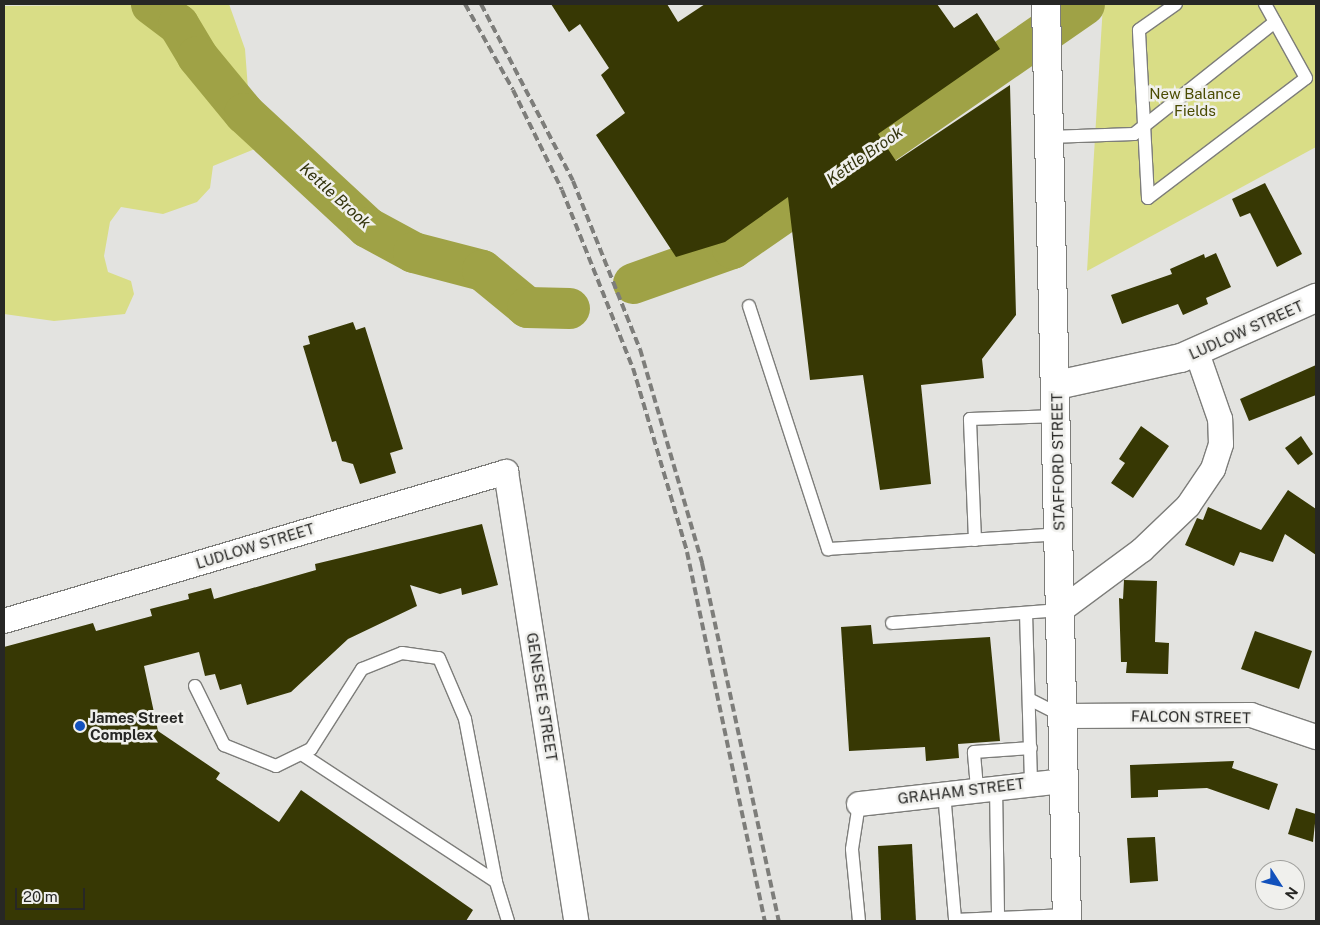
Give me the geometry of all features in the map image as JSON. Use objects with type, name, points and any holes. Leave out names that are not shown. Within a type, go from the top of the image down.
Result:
[{"type":"main road","name":"STAFFORD STREET","points":[[1046,8],[1045,50],[1058,416],[1067,918]]},
{"type":"main road","name":"LUDLOW STREET","points":[[1057,385],[1197,352],[1316,298]]},
{"type":"street","points":[[1061,610],[1142,550],[1188,506],[1213,469],[1222,444],[1220,419],[1197,352]]},
{"type":"street","name":"LUDLOW STREET","points":[[4,621],[506,472]]},
{"type":"street","name":"GENESEE STREET","points":[[506,472],[576,921]]},
{"type":"street","name":"FALCON STREET","points":[[1062,716],[1251,715],[1316,737]]},
{"type":"street","name":"GRAHAM STREET","points":[[859,804],[987,787],[1064,781]]},
{"type":"lane","points":[[1176,4],[1139,30],[1148,198],[1306,78],[1265,4]]},
{"type":"lane","points":[[1049,137],[1134,134],[1275,22]]},
{"type":"lane","points":[[749,306],[828,549],[1060,534]]},
{"type":"lane","points":[[975,540],[970,418],[1058,416]]},
{"type":"lane","points":[[892,623],[1061,610]]},
{"type":"lane","points":[[1026,613],[1031,783]]},
{"type":"lane","points":[[195,686],[224,744],[276,766],[303,755],[362,669],[402,653],[439,658],[465,719],[496,882],[508,921]]},
{"type":"lane","points":[[1029,699],[1062,716]]},
{"type":"lane","points":[[998,918],[987,787],[974,752],[1031,748]]},
{"type":"lane","points":[[303,755],[496,882]]},
{"type":"lane","points":[[944,793],[954,921],[998,918],[1067,918]]},
{"type":"lane","points":[[859,804],[852,849],[859,921]]},
{"type":"green space","points":[[229,4],[245,49],[248,89],[261,115],[257,148],[213,166],[210,188],[197,202],[163,214],[121,207],[110,222],[104,256],[108,272],[131,281],[134,294],[125,314],[54,321],[4,314],[4,6]]},
{"type":"green space","name":"New Balance Fields","points":[[1103,4],[1316,4],[1316,147],[1087,271]]},
{"type":"building","points":[[551,4],[667,4],[678,22],[705,4],[937,4],[954,28],[977,13],[1000,49],[878,134],[896,161],[1010,85],[1016,315],[982,359],[984,378],[921,385],[931,484],[880,490],[863,375],[810,380],[788,197],[725,242],[676,257],[596,135],[625,113],[601,75],[609,68],[580,24],[569,32]]},
{"type":"building","points":[[1265,183],[1302,254],[1277,267],[1250,213],[1240,217],[1232,199]]},
{"type":"building","points":[[1216,253],[1231,287],[1206,298],[1208,304],[1183,315],[1178,304],[1122,324],[1111,295],[1172,274],[1170,269],[1204,254],[1205,258]]},
{"type":"building","points":[[353,322],[356,330],[365,327],[403,449],[390,453],[396,473],[360,484],[353,464],[342,461],[336,441],[332,442],[303,346],[310,344],[308,336]]},
{"type":"building","points":[[1316,365],[1316,395],[1249,421],[1240,399]]},
{"type":"building","points":[[1141,426],[1169,446],[1133,498],[1111,483],[1125,463],[1119,459]]},
{"type":"building","points":[[1301,436],[1313,454],[1298,465],[1285,448]]},
{"type":"building","points":[[1288,490],[1316,509],[1316,555],[1285,534],[1273,562],[1240,552],[1234,566],[1185,545],[1197,518],[1203,520],[1208,507],[1261,530]]},
{"type":"building","name":"James Street Complex","points":[[482,524],[498,585],[462,595],[461,588],[440,594],[410,585],[417,606],[348,639],[291,692],[247,705],[241,684],[220,690],[215,674],[205,676],[199,652],[144,666],[158,731],[220,773],[216,779],[279,822],[301,790],[473,910],[466,921],[4,921],[4,647],[93,623],[96,631],[152,616],[150,609],[189,599],[188,594],[211,588],[214,599],[316,570],[315,564]]},
{"type":"building","points":[[1124,580],[1157,581],[1155,642],[1169,643],[1168,674],[1126,673],[1127,662],[1121,662],[1119,598],[1123,599]]},
{"type":"building","points":[[871,625],[873,644],[990,637],[1000,741],[958,744],[959,758],[926,761],[925,747],[849,751],[841,627]]},
{"type":"building","points":[[1255,631],[1312,651],[1299,689],[1241,669]]},
{"type":"building","points":[[1234,761],[1232,768],[1278,784],[1269,810],[1207,788],[1158,790],[1158,797],[1131,798],[1130,765]]},
{"type":"building","points":[[1296,808],[1316,814],[1313,842],[1288,834]]},
{"type":"building","points":[[1155,837],[1158,881],[1130,883],[1127,838]]},
{"type":"building","points":[[912,844],[916,921],[881,921],[878,846]]},
{"type":"waterway","name":"Kettle Brook","points":[[151,4],[178,24],[197,56],[244,113],[367,227],[413,252],[482,270],[527,307],[569,308]]},
{"type":"waterway","name":"Kettle Brook","points":[[633,283],[732,248],[1084,4]]},
{"type":"railway","points":[[465,4],[513,90],[562,190],[633,368],[687,552],[765,921]]},
{"type":"railway","points":[[481,4],[573,181],[640,349],[702,563],[779,921]]},
{"type":"place","name":"James Street Complex","points":[[80,726]]}]
